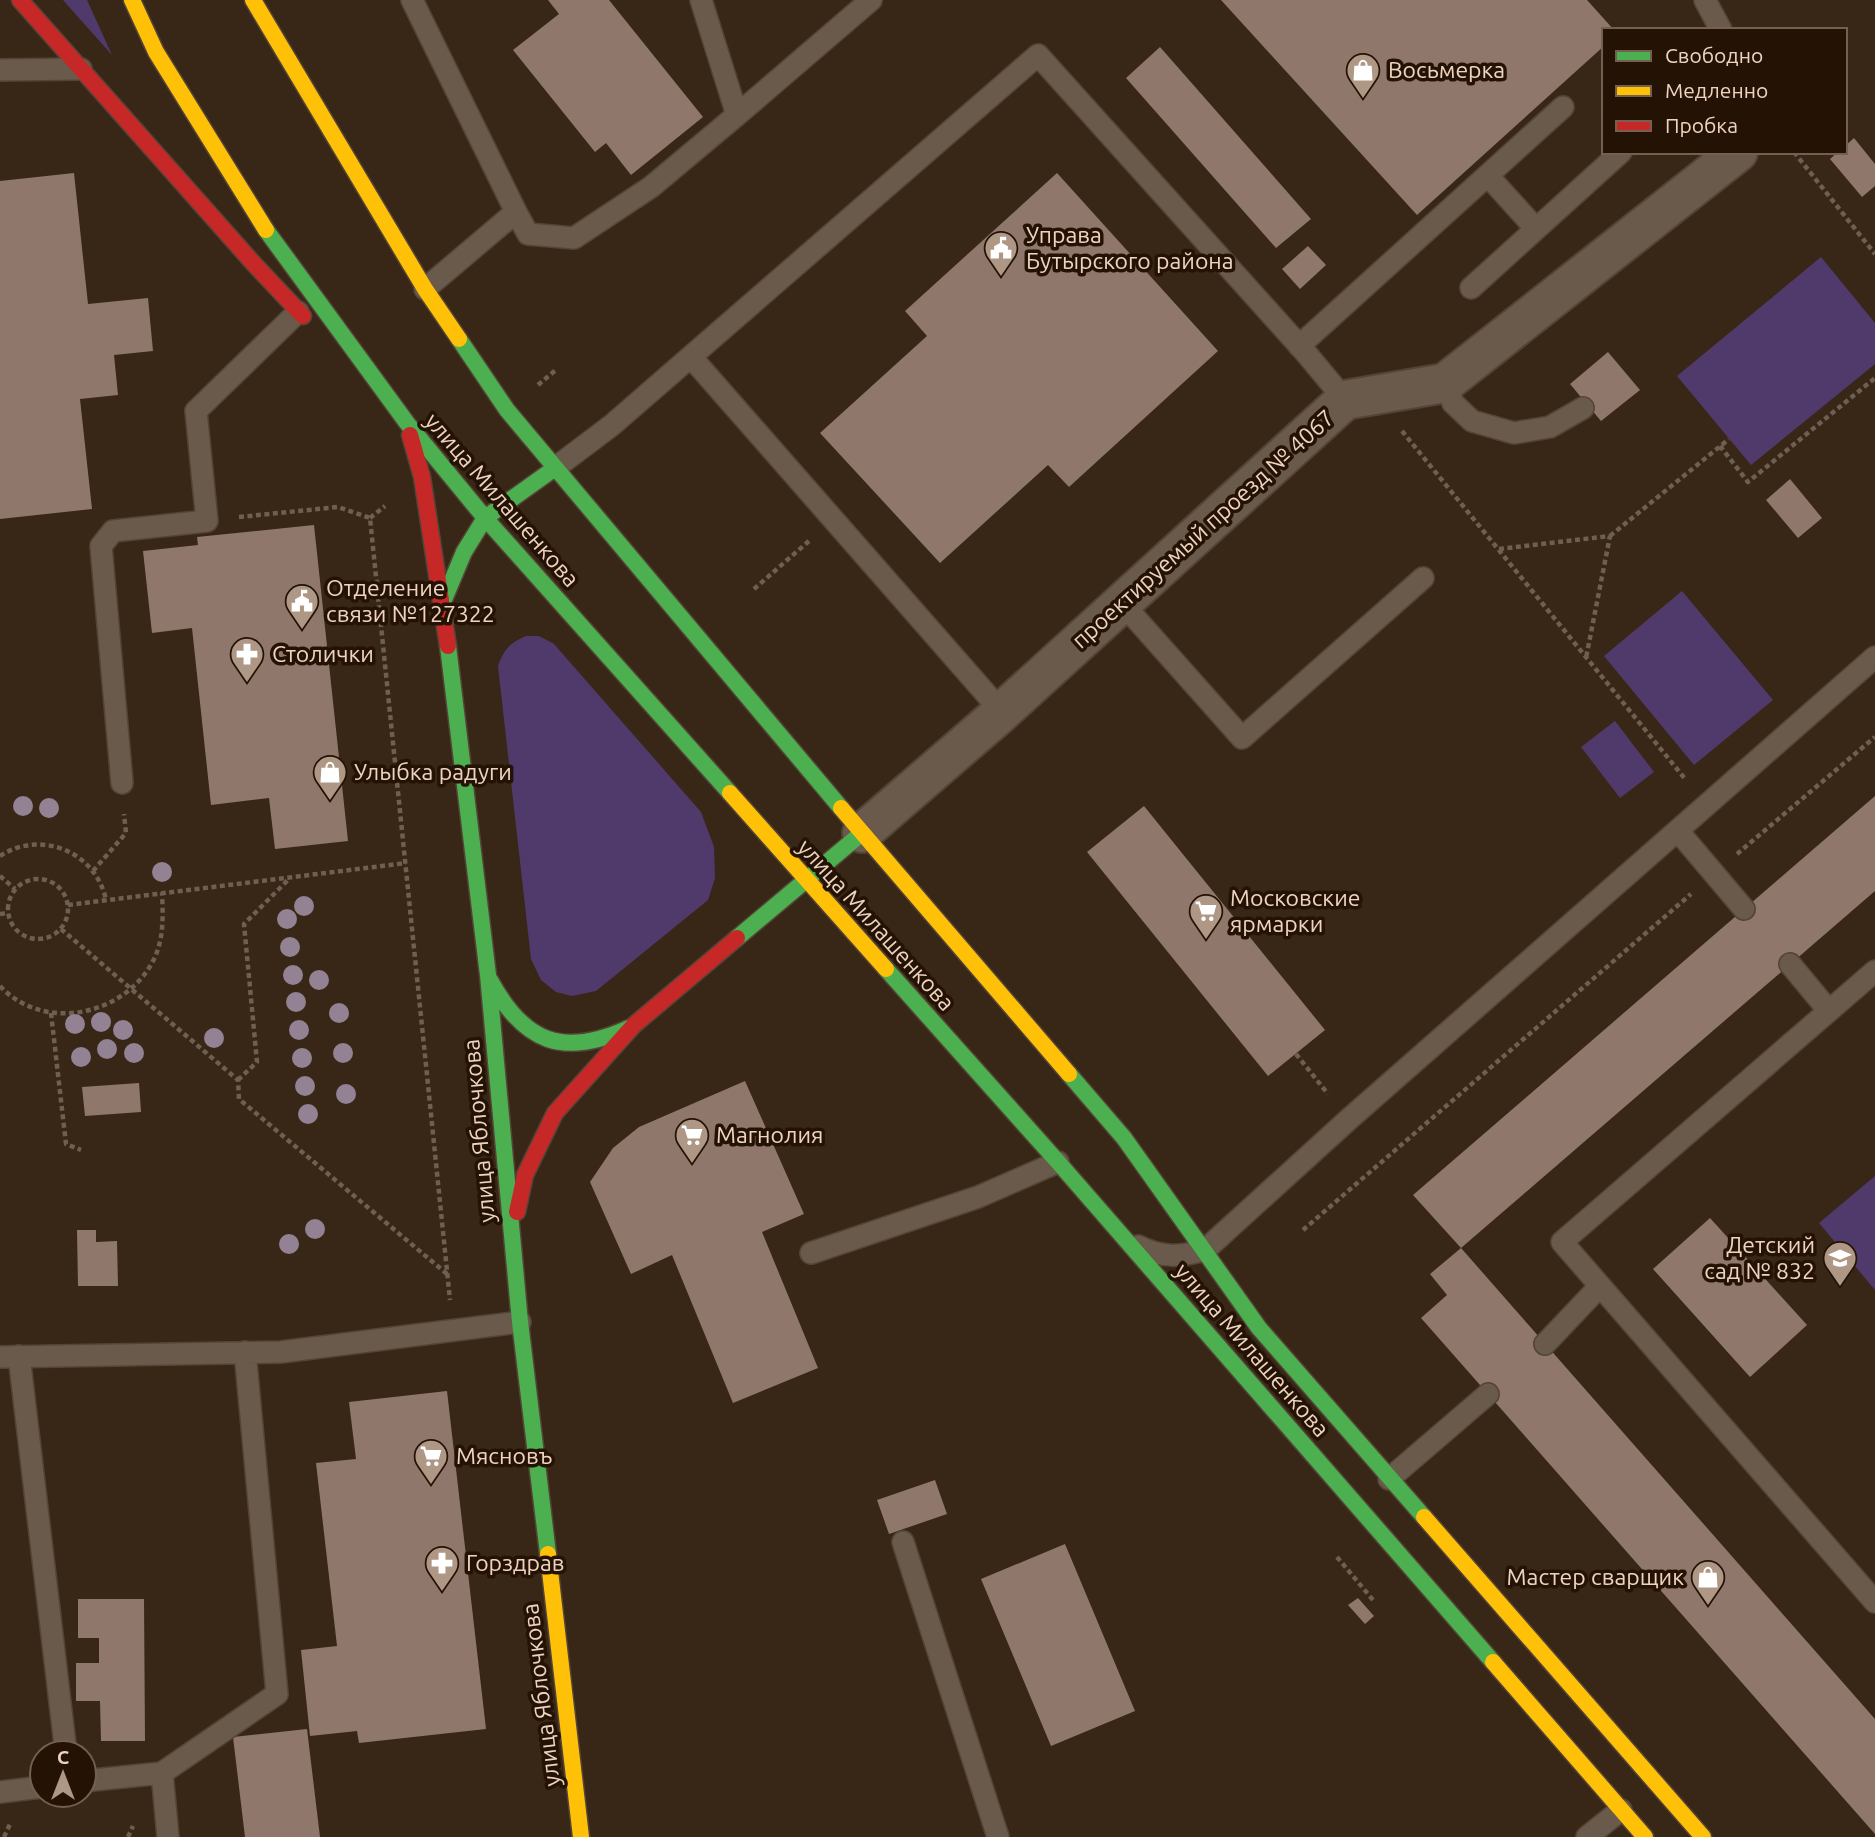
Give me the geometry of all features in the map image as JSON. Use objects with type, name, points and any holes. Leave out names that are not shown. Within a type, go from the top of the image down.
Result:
[{"type":"main road","points":[[20,0],[298,312],[365,367]]},
{"type":"main road","name":"улица Милашенкова","points":[[132,0],[156,52],[274,242],[407,423],[485,519],[1058,1162],[1645,1837]]},
{"type":"main road","name":"улица Милашенкова","points":[[253,0],[425,289],[507,410],[862,833],[1124,1138],[1259,1328],[1703,1837]]},
{"type":"main road","name":"улица Яблочкова","points":[[407,423],[422,477],[443,602],[488,975],[520,1322],[581,1837]]},
{"type":"main road","points":[[443,602],[464,552],[485,519],[555,468]]},
{"type":"main road","points":[[512,1237],[525,1175],[555,1113],[634,1025],[862,833]]},
{"type":"main road","points":[[488,975],[500,1003],[521,1025],[548,1040],[578,1045],[597,1042],[607,1040],[634,1025]]},
{"type":"street","name":"проектируемый проезд № 4067","points":[[862,833],[1002,712],[1345,400],[1445,383],[1735,154]]},
{"type":"lane","points":[[412,0],[528,234],[574,238],[651,187],[871,0]]},
{"type":"lane","points":[[701,0],[737,115]]},
{"type":"lane","points":[[1705,0],[1720,28]]},
{"type":"lane","points":[[555,468],[612,425],[1038,55],[1345,400]]},
{"type":"lane","points":[[0,70],[81,69]]},
{"type":"lane","points":[[1299,346],[1563,107]]},
{"type":"lane","points":[[1471,288],[1619,154]]},
{"type":"lane","points":[[1488,176],[1536,229]]},
{"type":"lane","points":[[425,289],[516,212]]},
{"type":"lane","points":[[122,783],[101,547],[113,531],[207,521],[196,411],[298,312]]},
{"type":"lane","points":[[691,357],[1002,712]]},
{"type":"lane","points":[[1445,383],[1453,403],[1472,421],[1514,433],[1550,427],[1583,408]]},
{"type":"lane","points":[[1122,603],[1242,738],[1423,578]]},
{"type":"lane","points":[[1127,1241],[1163,1256],[1185,1255],[1205,1250],[1875,657]]},
{"type":"lane","points":[[1678,831],[1744,909]]},
{"type":"lane","points":[[1790,964],[1829,1011]]},
{"type":"lane","points":[[1875,971],[1562,1242],[1875,1602]]},
{"type":"lane","points":[[811,1253],[978,1197],[1058,1162]]},
{"type":"lane","points":[[1545,1344],[1600,1286]]},
{"type":"lane","points":[[63,1739],[10,1356],[281,1352],[520,1322]]},
{"type":"lane","points":[[98,1780],[162,1773],[277,1693],[246,1352]]},
{"type":"lane","points":[[1389,1479],[1488,1394]]},
{"type":"lane","points":[[903,1542],[998,1837]]},
{"type":"lane","points":[[162,1773],[169,1837]]},
{"type":"lane","points":[[0,1792],[28,1789]]},
{"type":"lane","points":[[1587,1837],[1622,1810]]},
{"type":"path","points":[[1796,154],[1875,254]]},
{"type":"path","points":[[1720,446],[1748,482],[1875,378]]},
{"type":"path","points":[[1498,549],[1611,536],[1729,439]]},
{"type":"path","points":[[1411,442],[1707,805]]},
{"type":"path","points":[[207,521],[338,507],[370,519],[453,1332]]},
{"type":"path","points":[[754,589],[834,519]]},
{"type":"path","points":[[1586,659],[1611,536]]},
{"type":"path","points":[[1303,1230],[1875,737]]},
{"type":"path","points":[[93,870],[126,833],[122,783]]},
{"type":"path","points":[[0,856],[22,846],[41,844],[61,847],[79,856],[93,870],[104,887],[106,900]]},
{"type":"path","points":[[68,905],[406,863]]},
{"type":"path","points":[[0,876],[15,889]]},
{"type":"path","points":[[238,1080],[257,1062],[244,924],[292,877]]},
{"type":"path","points":[[30,880],[47,880],[61,889],[68,905],[61,929],[46,938],[29,938],[15,929],[8,912],[15,889],[30,880]]},
{"type":"path","points":[[0,986],[27,1006],[51,1013],[76,1013],[101,1008],[123,996],[141,978],[155,957],[162,933],[162,893]]},
{"type":"path","points":[[0,914],[8,912]]},
{"type":"path","points":[[61,929],[238,1080],[239,1099],[448,1274]]},
{"type":"path","points":[[51,1013],[66,1144],[81,1150]]},
{"type":"path","points":[[1296,1054],[1349,1120]]},
{"type":"path","points":[[1337,1557],[1373,1600]]},
{"type":"shaded area","points":[[63,0],[87,0],[112,55]]},
{"type":"shaded area","points":[[1821,257],[1875,323],[1875,364],[1751,465],[1677,376]]},
{"type":"shaded area","points":[[1682,591],[1773,700],[1694,765],[1604,656]]},
{"type":"shaded area","points":[[526,636],[539,636],[554,644],[701,812],[714,847],[715,878],[708,900],[596,991],[572,996],[556,992],[541,980],[531,959],[498,666],[508,647]]},
{"type":"shaded area","points":[[1615,721],[1654,772],[1620,798],[1581,747]]},
{"type":"shaded area","points":[[1875,1176],[1875,1290],[1819,1223]]},
{"type":"building","points":[[548,0],[609,0],[703,117],[631,175],[606,143],[595,152],[513,50],[559,14]]},
{"type":"building","points":[[1221,0],[1587,0],[1612,28],[1602,28],[1602,48],[1417,215]]},
{"type":"building","points":[[1160,47],[1311,219],[1276,248],[1126,78]]},
{"type":"building","points":[[1854,138],[1875,164],[1875,186],[1862,197],[1830,159],[1836,154],[1847,154],[1847,144]]},
{"type":"building","points":[[74,173],[88,304],[148,298],[153,351],[114,355],[118,395],[80,399],[92,509],[0,519],[0,181]]},
{"type":"building","points":[[1057,173],[1218,351],[1069,487],[1048,465],[940,563],[820,433],[927,336],[905,311]]},
{"type":"building","points":[[1308,246],[1326,265],[1300,289],[1282,269]]},
{"type":"building","points":[[1608,352],[1640,390],[1601,421],[1570,384]]},
{"type":"building","points":[[1790,479],[1822,518],[1798,538],[1766,500]]},
{"type":"building","points":[[314,525],[348,841],[275,849],[269,798],[211,805],[192,628],[152,633],[143,551],[198,545],[197,537]]},
{"type":"building","points":[[1875,796],[1875,891],[1461,1248],[1413,1195]]},
{"type":"building","name":"Московские ярмарки","points":[[1144,806],[1325,1030],[1268,1076],[1087,852]]},
{"type":"building","points":[[745,1081],[804,1214],[762,1232],[818,1368],[733,1403],[672,1255],[631,1274],[590,1182],[613,1148],[639,1127]]},
{"type":"building","points":[[139,1083],[141,1112],[85,1116],[82,1087]]},
{"type":"building","points":[[1710,1218],[1807,1325],[1750,1377],[1653,1269]]},
{"type":"building","points":[[77,1230],[96,1230],[96,1242],[117,1241],[118,1286],[78,1286]]},
{"type":"building","points":[[1461,1248],[1875,1719],[1875,1834],[1421,1318],[1447,1295],[1430,1274]]},
{"type":"building","points":[[447,1391],[486,1729],[359,1743],[357,1731],[310,1736],[301,1650],[337,1646],[316,1463],[356,1459],[349,1402]]},
{"type":"building","points":[[935,1480],[947,1514],[889,1534],[877,1500]]},
{"type":"building","points":[[1065,1544],[1135,1711],[1051,1746],[981,1579]]},
{"type":"building","points":[[1358,1598],[1374,1616],[1365,1624],[1348,1605]]},
{"type":"building","points":[[78,1599],[144,1599],[145,1741],[101,1741],[100,1701],[76,1701],[76,1663],[99,1663],[99,1638],[78,1638]]},
{"type":"building","points":[[307,1729],[320,1837],[245,1837],[233,1737]]},
{"type":"traffic: fast","points":[[266,230],[407,423],[485,518],[730,793]]},
{"type":"traffic: fast","points":[[459,339],[507,410],[841,808]]},
{"type":"traffic: fast","points":[[443,602],[464,552],[485,518],[555,468]]},
{"type":"traffic: fast","points":[[448,646],[488,975],[520,1322],[548,1554]]},
{"type":"traffic: fast","points":[[737,938],[862,833]]},
{"type":"traffic: fast","points":[[886,969],[1058,1162],[1493,1662]]},
{"type":"traffic: fast","points":[[490,980],[517,1018],[532,1031],[548,1039],[565,1043],[584,1042],[629,1028]]},
{"type":"traffic: fast","points":[[1069,1074],[1124,1138],[1259,1328],[1424,1517]]},
{"type":"traffic: slow","points":[[132,0],[156,52],[266,230]]},
{"type":"traffic: slow","points":[[253,0],[425,289],[459,339]]},
{"type":"traffic: slow","points":[[730,793],[886,969]]},
{"type":"traffic: slow","points":[[841,808],[1069,1074]]},
{"type":"traffic: slow","points":[[1424,1517],[1703,1837]]},
{"type":"traffic: slow","points":[[548,1554],[581,1837]]},
{"type":"traffic: slow","points":[[1493,1662],[1645,1837]]},
{"type":"traffic: jam","points":[[20,0],[303,316]]},
{"type":"traffic: jam","points":[[410,435],[422,477],[448,646]]},
{"type":"traffic: jam","points":[[517,1212],[525,1175],[555,1113],[634,1025],[737,938]]},
{"type":"place","name":"Восьмерка","points":[[1363,100]]},
{"type":"place","name":"Управа Бутырского района","points":[[1001,278]]},
{"type":"place","name":"Отделение связи №127322","points":[[302,631]]},
{"type":"place","name":"Столички","points":[[247,684]]},
{"type":"place","name":"Улыбка радуги","points":[[330,802]]},
{"type":"place","name":"Московские ярмарки","points":[[1206,941]]},
{"type":"place","name":"Магнолия","points":[[692,1165]]},
{"type":"place","name":"Детский сад № 832","points":[[1840,1288]]},
{"type":"place","name":"Мясновъ","points":[[431,1486]]},
{"type":"place","name":"Горздрав","points":[[442,1593]]},
{"type":"place","name":"Мастер сварщик","points":[[1708,1607]]}]
